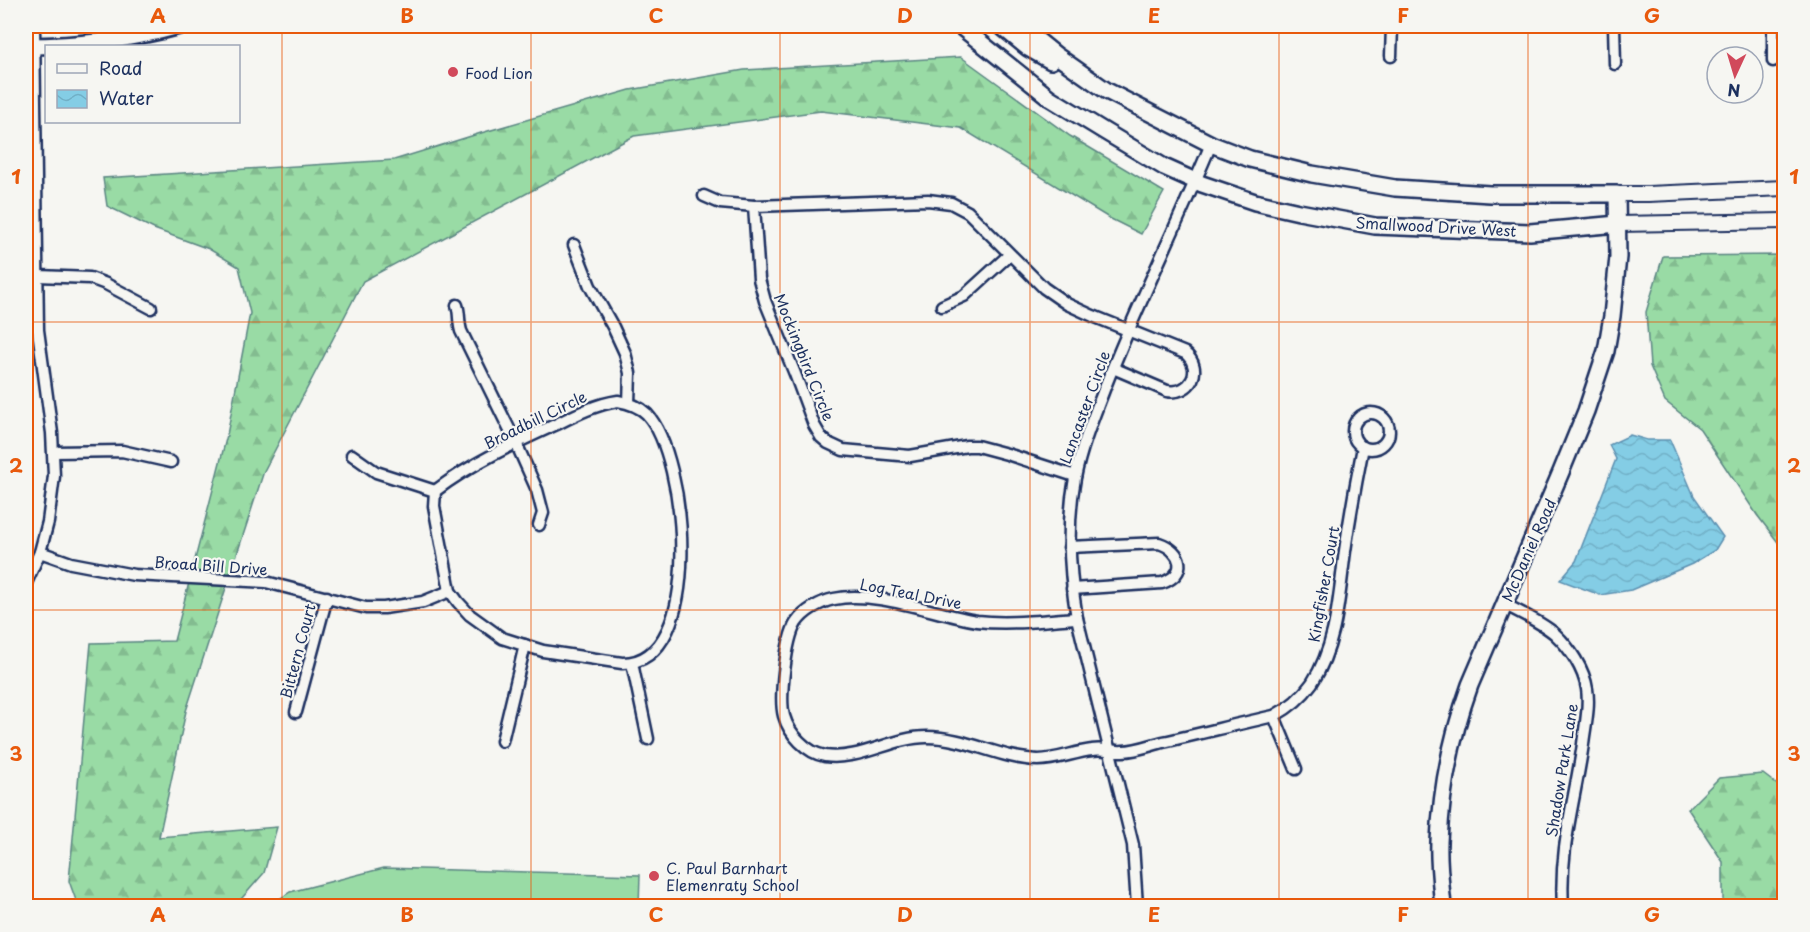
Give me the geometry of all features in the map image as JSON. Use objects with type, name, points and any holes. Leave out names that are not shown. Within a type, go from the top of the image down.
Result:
[{"type":"main road","points":[[78,45],[179,26]]},
{"type":"main road","name":"Smallwood Drive West","points":[[960,26],[1050,98],[1164,167],[1255,202],[1375,226],[1530,232],[1618,224]]},
{"type":"main road","points":[[1001,26],[1028,48],[1107,91],[1211,144],[1250,159],[1294,170],[1395,188],[1490,194],[1617,194]]},
{"type":"main road","points":[[1020,26],[1057,56],[1107,91]]},
{"type":"main road","points":[[30,46],[45,46]]},
{"type":"main road","name":"McDaniel Road","points":[[1443,906],[1439,843],[1445,774],[1462,707],[1562,472],[1606,351],[1618,257],[1617,194]]},
{"type":"street","points":[[26,583],[40,552],[48,522],[53,497],[54,452],[38,330],[30,46],[34,26]]},
{"type":"street","points":[[1391,56],[1392,26]]},
{"type":"street","points":[[1614,26],[1615,64]]},
{"type":"street","points":[[1773,26],[1773,61]]},
{"type":"street","name":"Lancaster Circle","points":[[1137,906],[1133,845],[1108,749],[1072,589],[1069,547],[1070,510],[1075,476],[1092,422],[1129,330],[1211,144]]},
{"type":"street","points":[[1617,194],[1785,188]]},
{"type":"street","points":[[704,196],[720,203],[754,206],[942,201],[951,203],[968,212],[1044,288],[1067,304],[1185,353],[1194,364],[1194,373],[1187,387],[1175,392],[1167,391],[1113,368]]},
{"type":"street","name":"Mockingbird Circle","points":[[754,206],[759,279],[765,301],[814,425],[828,443],[843,450],[910,456],[976,446],[1075,476]]},
{"type":"street","name":"Smallwood Drive West","points":[[1618,224],[1785,221]]},
{"type":"street","points":[[352,455],[376,472],[435,491],[434,506],[450,591],[458,603],[487,629],[502,638],[543,651],[622,663],[632,663],[658,646],[676,611],[681,544],[679,504],[666,448],[659,430],[638,406],[628,403],[630,372],[625,353],[590,286],[574,245]]},
{"type":"street","points":[[942,306],[964,296],[1009,255]]},
{"type":"street","points":[[38,276],[90,278],[152,308]]},
{"type":"street","points":[[457,305],[461,331],[516,442],[540,500],[543,513],[539,525]]},
{"type":"street","points":[[26,328],[38,330]]},
{"type":"street","name":"Broadbill Circle","points":[[435,491],[516,442],[605,403],[618,401],[628,403]]},
{"type":"street","name":"Kingfisher Court","points":[[1108,749],[1124,752],[1274,716],[1295,702],[1313,682],[1332,636],[1363,447]]},
{"type":"street","points":[[54,452],[122,451],[171,462]]},
{"type":"street","points":[[1069,547],[1159,543],[1170,547],[1179,559],[1176,575],[1162,583],[1072,589]]},
{"type":"street","name":"Broad Bill Drive","points":[[40,552],[71,563],[134,575],[266,582],[366,608],[384,608],[423,602],[450,591]]},
{"type":"street","name":"Bittern Court","points":[[296,712],[327,597]]},
{"type":"street","name":"Log Teal Drive","points":[[1077,618],[1023,623],[993,622],[957,617],[869,598],[848,597],[823,602],[801,617],[790,635],[784,677],[784,715],[797,738],[810,749],[822,755],[836,757],[853,755],[906,739],[929,737],[960,741],[1013,757],[1038,760],[1056,759],[1093,749],[1108,749]]},
{"type":"street","name":"Shadow Park Lane","points":[[1504,604],[1555,634],[1575,659],[1587,688],[1587,712],[1581,754],[1562,861],[1563,906]]},
{"type":"street","points":[[502,741],[525,645]]},
{"type":"street","points":[[632,663],[648,739]]},
{"type":"street","points":[[1274,716],[1296,769]]},
{"type":"green space","points":[[961,57],[1070,136],[1164,192],[1141,234],[1109,218],[961,128],[821,111],[634,136],[363,281],[264,471],[186,711],[159,837],[277,827],[264,873],[235,906],[78,906],[69,881],[91,643],[174,641],[227,435],[250,313],[239,267],[209,249],[154,229],[107,206],[103,178],[394,160],[630,90],[744,70]]},
{"type":"green space","points":[[1784,255],[1784,550],[1757,515],[1700,429],[1665,401],[1650,366],[1646,312],[1663,256]]},
{"type":"green space","points":[[1763,774],[1784,790],[1784,906],[1723,906],[1723,862],[1688,809],[1719,778]]},
{"type":"green space","points":[[384,868],[640,875],[639,906],[269,906],[290,892]]},
{"type":"water","points":[[1630,435],[1647,440],[1670,440],[1694,496],[1723,537],[1715,550],[1692,564],[1631,590],[1600,595],[1560,580],[1576,561],[1616,459],[1609,445]]},
{"type":"place","name":"Food Lion","points":[[453,72]]},
{"type":"place","name":"C. Paul Barnhart Elemenraty School","points":[[654,876]]}]
